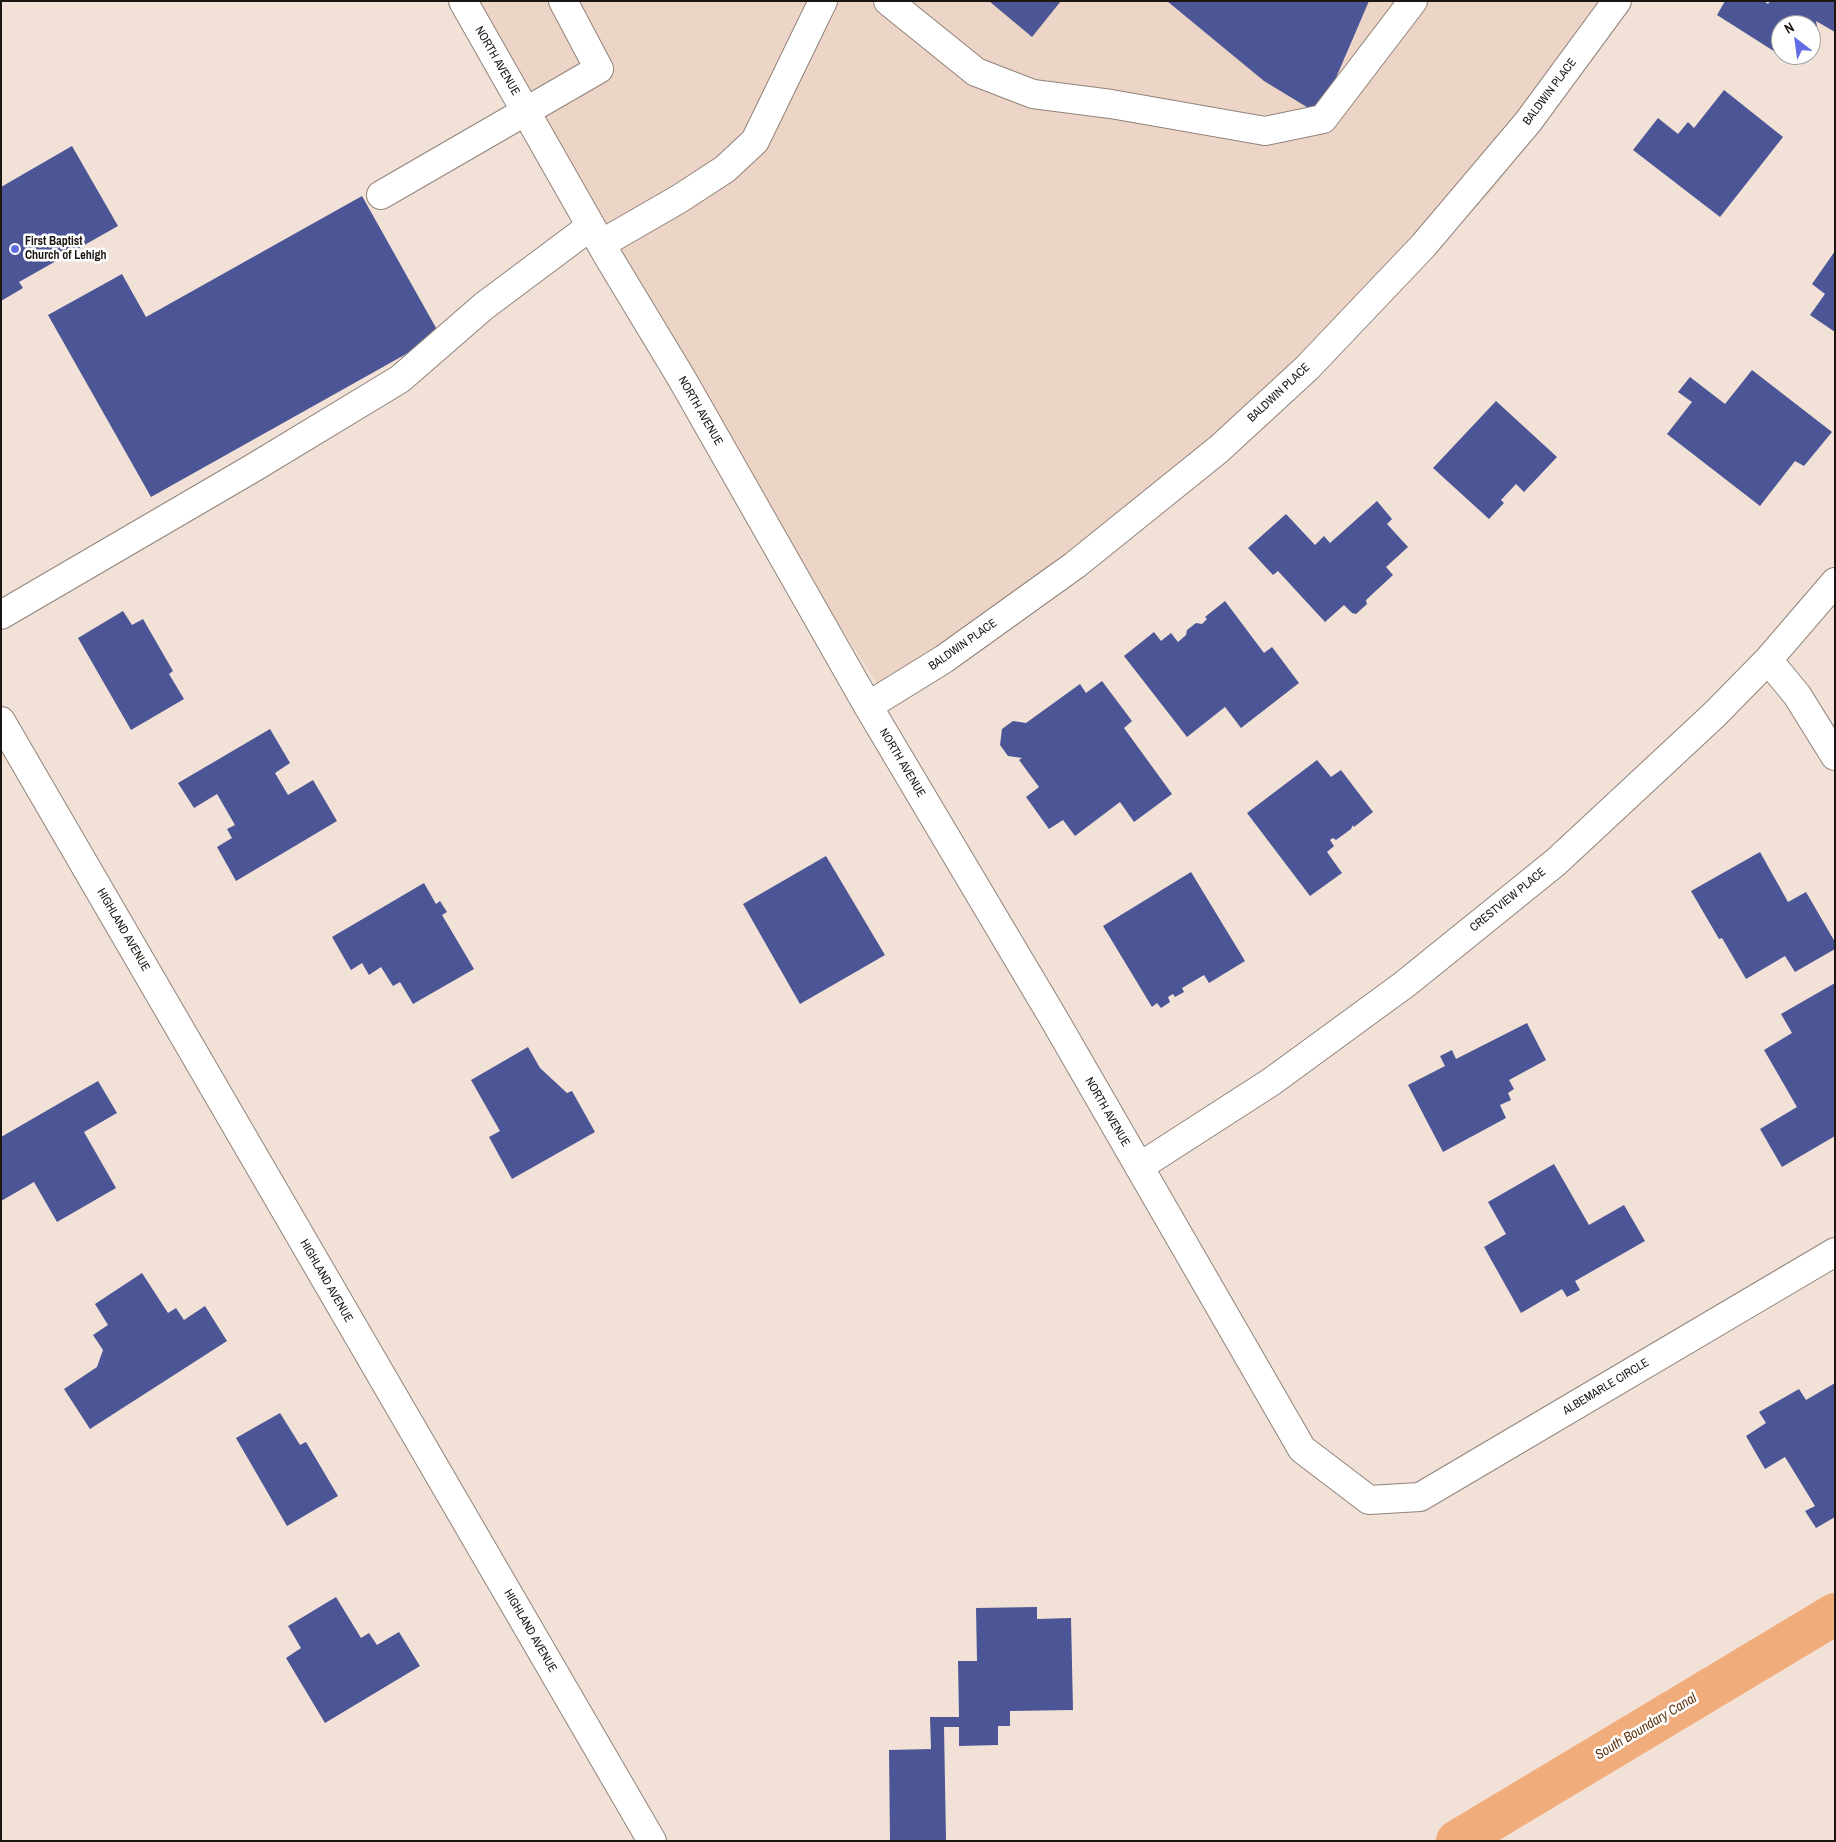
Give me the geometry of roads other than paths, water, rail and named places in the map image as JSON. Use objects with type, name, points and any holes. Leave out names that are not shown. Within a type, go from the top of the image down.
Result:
[{"type":"street","name":"NORTH AVENUE","points":[[463,1],[596,235],[682,379],[868,706],[1054,1019],[1302,1448],[1370,1500]]},
{"type":"street","points":[[380,195],[599,69],[563,1]]},
{"type":"street","points":[[1,615],[253,468],[400,379],[484,306],[596,235],[679,198],[725,169],[755,141],[823,1]]},
{"type":"street","points":[[888,1],[976,72],[1032,94],[1111,104],[1265,132],[1323,119],[1414,1]]},
{"type":"street","name":"BALDWIN PLACE","points":[[868,706],[944,659],[1075,566],[1218,449],[1307,368],[1442,224],[1528,122],[1617,1]]},
{"type":"street","name":"CRESTVIEW PLACE","points":[[1139,1167],[1272,1082],[1412,978],[1556,862],[1714,715],[1768,660],[1835,582]]},
{"type":"street","points":[[1768,660],[1797,695],[1835,756]]},
{"type":"street","name":"HIGHLAND AVENUE","points":[[1,721],[652,1841]]},
{"type":"street","name":"ALBEMARLE CIRCLE","points":[[1370,1500],[1420,1497],[1835,1252]]},
{"type":"waterway","name":"South Boundary Canal","points":[[1457,1841],[1835,1614]]},
{"type":"place","name":"First Baptist Church of Lehigh","points":[[15,249]]}]
